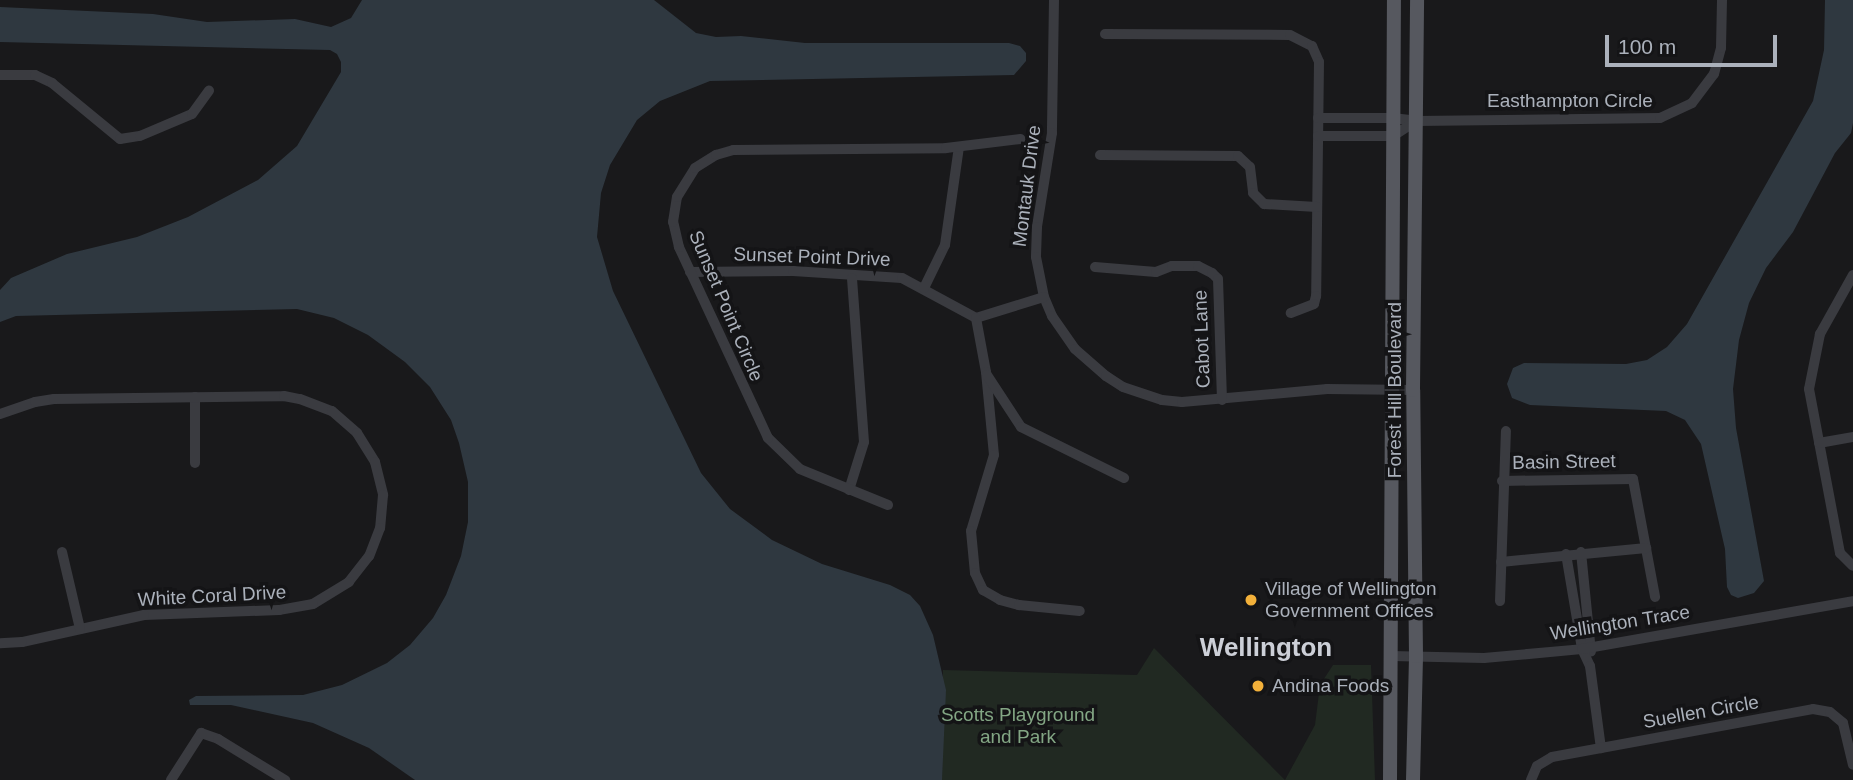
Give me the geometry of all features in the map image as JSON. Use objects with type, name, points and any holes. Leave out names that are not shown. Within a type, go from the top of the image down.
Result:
[{"type":"main road","name":"Forest Hill Boulevard","points":[[1390,780],[1394,0]]},
{"type":"main road","name":"Forest Hill Boulevard","points":[[1413,780],[1412,729],[1416,656],[1413,390],[1417,0]]},
{"type":"street","name":"Montauk Drive","points":[[1054,0],[1052,133],[1036,237],[1036,257],[1044,297],[1052,316],[1075,349],[1114,382],[1162,400],[1222,400],[1299,390],[1413,390]]},
{"type":"street","name":"Easthampton Circle","points":[[1318,118],[1393,118],[1416,121],[1642,120],[1669,116],[1692,103],[1714,74],[1721,48],[1722,0]]},
{"type":"street","points":[[1105,34],[1298,37],[1312,46],[1319,62],[1314,304],[1292,313]]},
{"type":"street","points":[[0,75],[35,75],[52,83],[120,139],[140,136],[192,114],[209,91]]},
{"type":"street","points":[[1318,136],[1393,135],[1416,121]]},
{"type":"street","name":"Sunset Point Circle","points":[[888,505],[800,469],[768,438],[676,239],[675,205],[689,175],[716,155],[741,149],[959,147],[1020,139]]},
{"type":"street","points":[[924,288],[945,245],[959,147]]},
{"type":"street","points":[[1100,155],[1238,156],[1250,167],[1253,193],[1264,204],[1317,207]]},
{"type":"street","name":"Cabot Lane","points":[[1095,267],[1156,272],[1172,266],[1198,266],[1213,273],[1218,279],[1222,400]]},
{"type":"street","name":"Sunset Point Drive","points":[[690,272],[793,271],[852,278],[902,278],[976,318]]},
{"type":"street","points":[[1853,275],[1818,342],[1809,389],[1840,553],[1853,566]]},
{"type":"street","points":[[849,490],[863,442],[852,278]]},
{"type":"street","points":[[1044,297],[976,318],[986,372],[994,455],[971,531],[975,573],[983,590],[1000,600],[1018,606],[1080,611]]},
{"type":"street","points":[[986,372],[1021,427],[1124,478]]},
{"type":"street","points":[[195,397],[195,463]]},
{"type":"street","name":"White Coral Drive","points":[[0,414],[35,402],[54,399],[300,399],[324,407],[345,421],[367,447],[380,478],[383,512],[373,548],[349,582],[313,604],[279,610],[172,611],[22,642],[0,643]]},
{"type":"street","points":[[1500,601],[1502,481],[1506,431]]},
{"type":"street","points":[[1819,443],[1853,437]]},
{"type":"street","name":"Basin Street","points":[[1502,481],[1633,479],[1655,597]]},
{"type":"street","points":[[1501,562],[1581,552],[1646,548]]},
{"type":"street","points":[[62,552],[80,629]]},
{"type":"street","points":[[1581,552],[1587,648]]},
{"type":"street","points":[[1566,554],[1587,648],[1601,748]]},
{"type":"street","name":"Wellington Trace","points":[[1391,656],[1484,658],[1587,648],[1853,601]]},
{"type":"street","name":"Suellen Circle","points":[[1531,780],[1537,766],[1544,760],[1822,709],[1837,716],[1843,723],[1853,765]]},
{"type":"street","points":[[171,780],[201,733],[218,739],[285,780]]},
{"type":"green space","name":"Scotts Playground and Park","points":[[1154,648],[1285,780],[942,780],[943,670],[1137,675]]},
{"type":"green space","points":[[1333,665],[1371,665],[1375,780],[1285,780],[1315,725],[1320,685]]},
{"type":"shaded area","points":[[362,0],[654,0],[696,33],[716,37],[741,36],[805,43],[1009,43],[1020,46],[1026,53],[1026,61],[1014,75],[710,81],[660,101],[637,120],[610,165],[601,193],[597,237],[613,291],[701,473],[730,509],[772,540],[822,564],[890,585],[910,595],[920,606],[933,635],[946,690],[942,780],[415,780],[369,748],[313,723],[231,705],[190,705],[189,700],[196,696],[303,695],[342,685],[387,663],[410,645],[433,618],[446,595],[461,556],[468,522],[468,482],[459,443],[451,420],[430,387],[405,362],[368,335],[334,318],[297,309],[16,316],[0,322],[0,290],[11,278],[67,254],[137,237],[188,217],[258,180],[297,146],[341,72],[341,62],[337,54],[330,50],[0,42],[0,7],[153,14],[207,22],[295,19],[331,27],[351,18]]},
{"type":"shaded area","points":[[1825,0],[1853,0],[1853,123],[1851,133],[1835,153],[1793,232],[1766,268],[1749,303],[1739,340],[1733,389],[1736,428],[1764,581],[1754,593],[1738,598],[1731,595],[1727,587],[1725,549],[1701,444],[1685,420],[1666,411],[1530,405],[1512,398],[1507,384],[1513,368],[1524,363],[1626,364],[1647,360],[1667,347],[1687,324],[1813,101],[1824,50]]},
{"type":"place","name":"Village of Wellington Government Offices","points":[[1251,600]]},
{"type":"place","name":"Andina Foods","points":[[1258,686]]},
{"type":"district","name":"Wellington","points":[[1266,648]]}]
